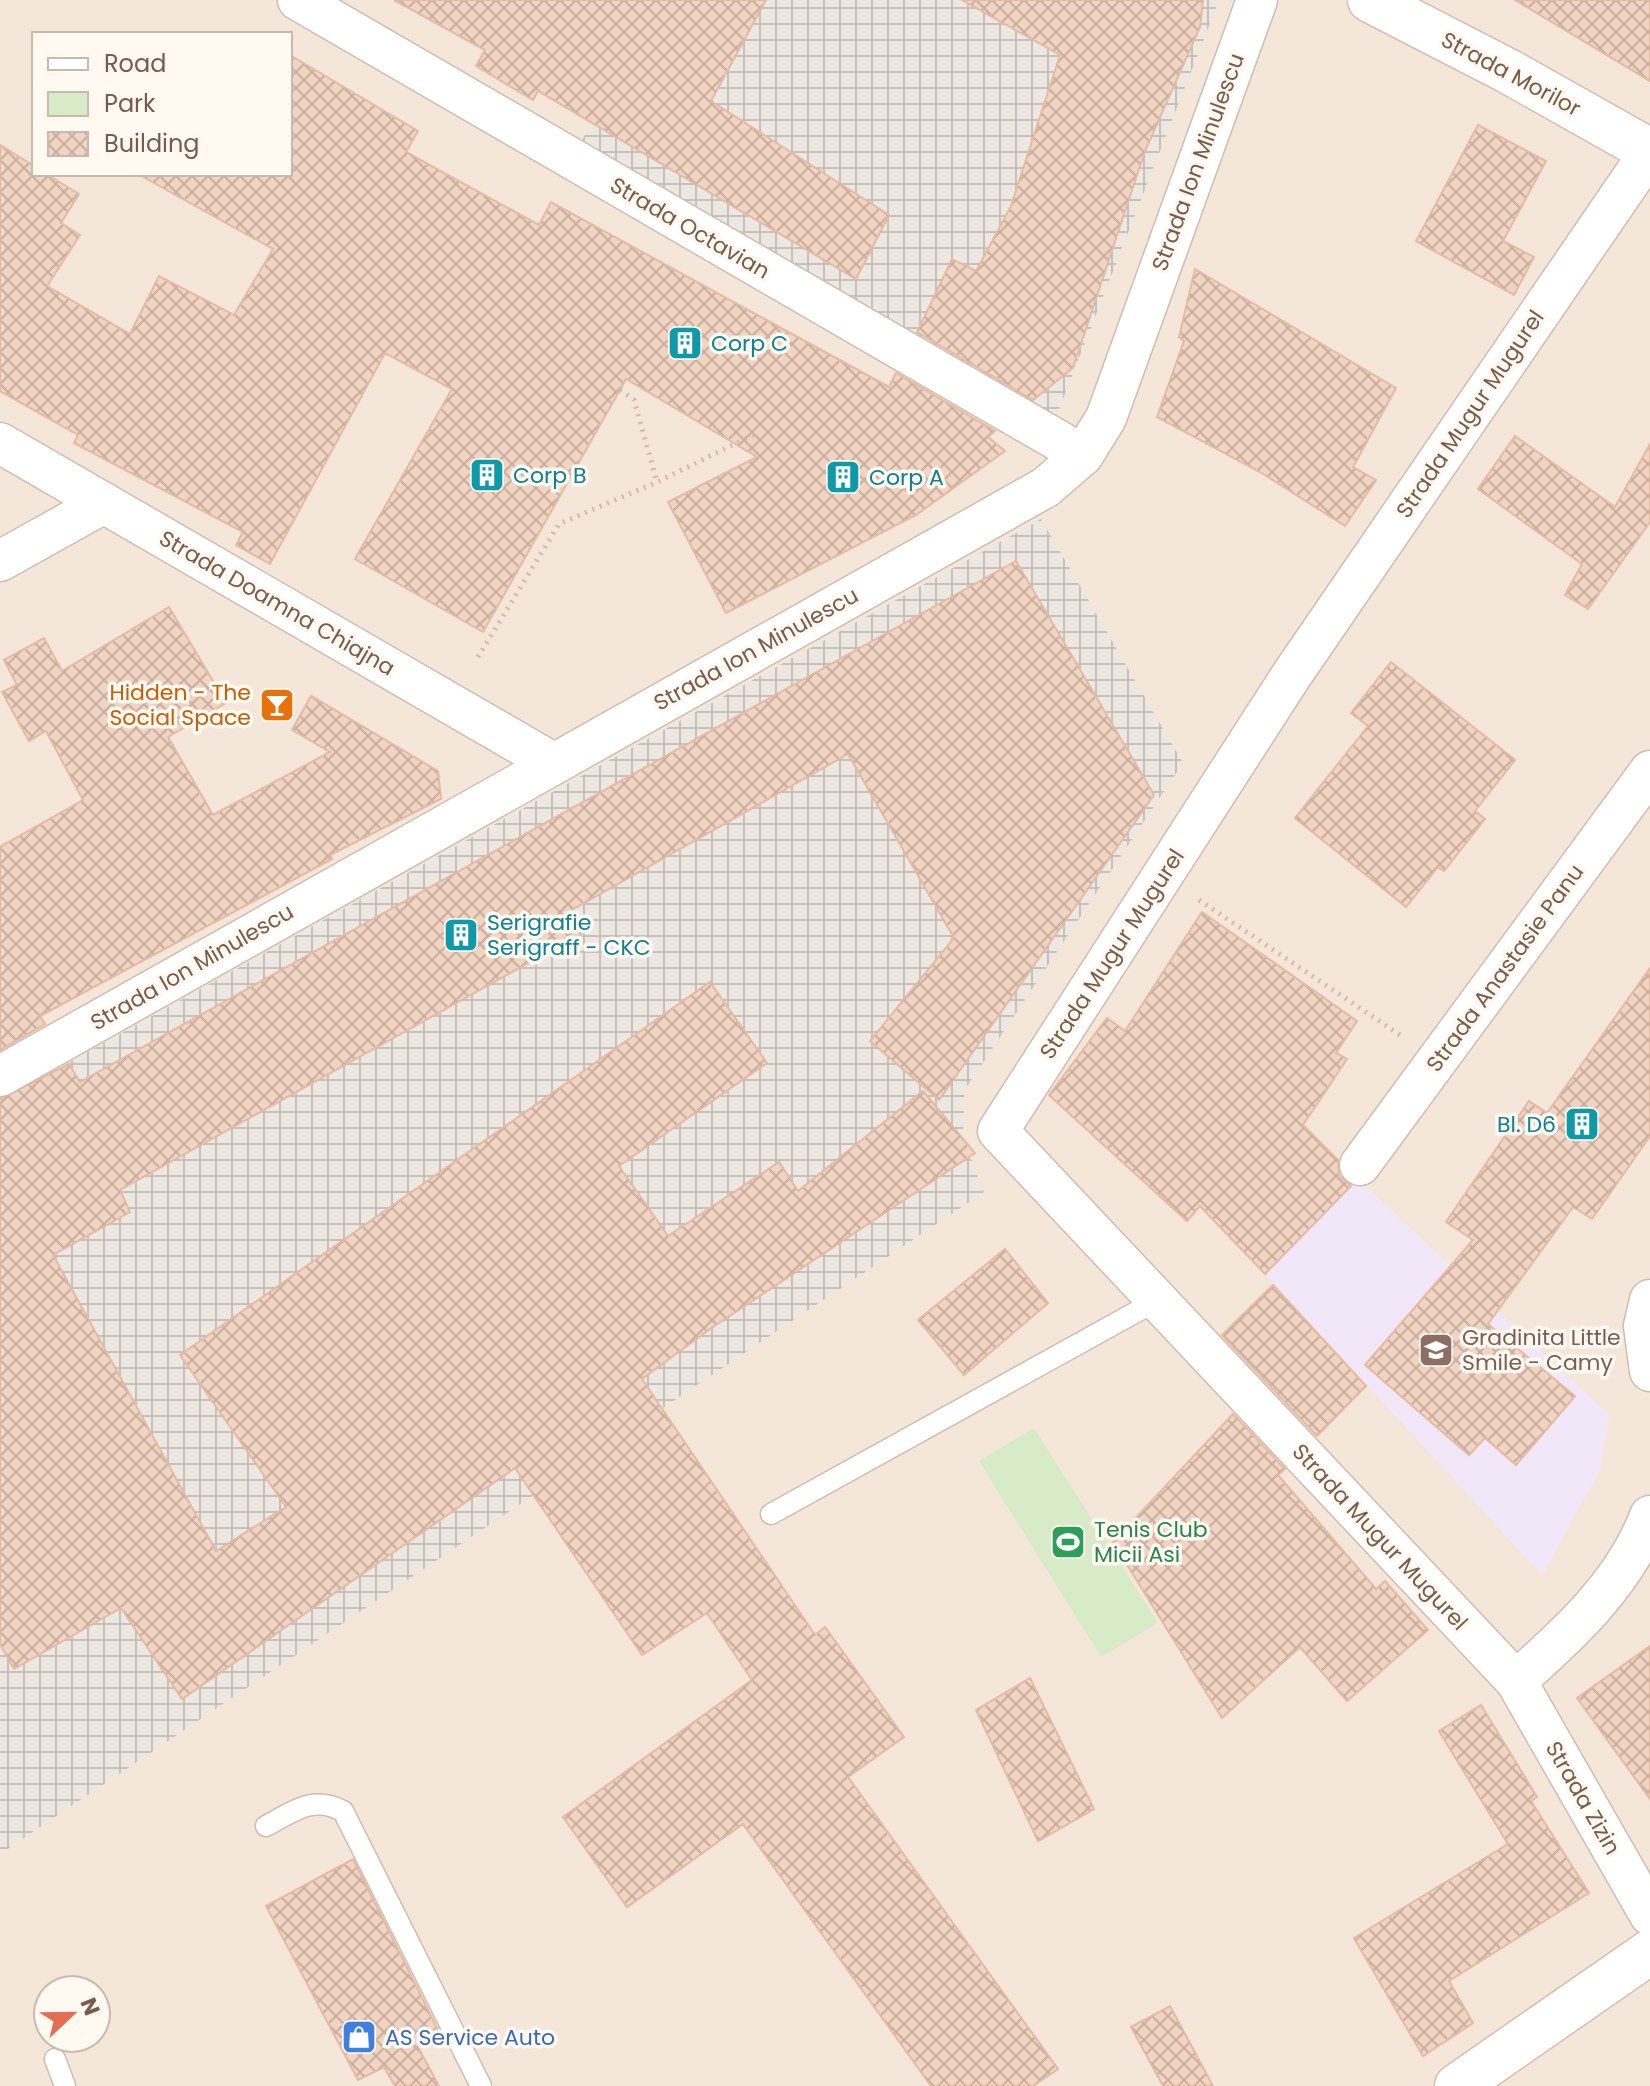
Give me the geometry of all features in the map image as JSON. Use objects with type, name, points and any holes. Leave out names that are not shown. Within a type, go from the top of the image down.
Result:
[{"type":"street","name":"Strada Octavian","points":[[298,0],[1083,455]]},
{"type":"street","name":"Strada Ion Minulescu","points":[[0,1076],[1046,487],[1083,455],[1106,418],[1257,0]]},
{"type":"street","name":"Strada Morilor","points":[[1370,0],[1508,71],[1650,152]]},
{"type":"street","name":"Strada Mugur Mugurel","points":[[1516,1681],[998,1131],[1291,676],[1650,152]]},
{"type":"street","name":"Strada Doamna Chiajna","points":[[0,443],[553,763]]},
{"type":"street","points":[[0,561],[104,503]]},
{"type":"street","name":"Strada Anastasie Panu","points":[[1360,1165],[1650,771]]},
{"type":"street","points":[[1650,1300],[1644,1326],[1650,1371]]},
{"type":"street","points":[[1516,1681],[1615,1581],[1640,1543],[1650,1516]]},
{"type":"street","name":"Strada Zizin","points":[[1516,1681],[1650,1915]]},
{"type":"street","points":[[1457,2086],[1650,1952]]},
{"type":"lane","points":[[771,1514],[1156,1301]]},
{"type":"lane","points":[[266,1826],[303,1806],[327,1802],[343,1811],[481,2086]]},
{"type":"lane","points":[[55,2059],[65,2086]]},
{"type":"path","points":[[620,390],[634,400],[657,482]]},
{"type":"path","points":[[478,657],[559,524],[657,482],[759,432]]},
{"type":"path","points":[[1162,876],[1437,1060]]},
{"type":"shaded area","points":[[0,0],[1650,0],[1650,2086],[0,2086]]},
{"type":"shaded area","points":[[660,0],[1219,0],[1054,422],[582,140]]},
{"type":"shaded area","points":[[1041,519],[1183,763],[964,1091],[963,1139],[984,1192],[0,1854],[0,1101]]},
{"type":"shaded area","name":"Gradinita Little Smile - Camy","points":[[1358,1179],[1609,1415],[1600,1470],[1542,1575],[1265,1274]]},
{"type":"green space","name":"Tenis Club Micii Asi","points":[[1034,1428],[1158,1623],[1101,1657],[979,1461]]},
{"type":"building","points":[[394,0],[766,0],[711,101],[889,215],[856,279],[538,91],[533,100],[476,66],[485,50]]},
{"type":"building","points":[[962,0],[1203,0],[1200,27],[1145,151],[1073,368],[1033,400],[917,332],[952,259],[976,271],[1011,206],[1060,55]]},
{"type":"building","points":[[1515,0],[1650,0],[1650,81]]},
{"type":"building","points":[[292,56],[418,131],[406,152],[539,225],[551,202],[889,387],[896,373],[995,431],[988,437],[1005,451],[916,515],[726,613],[668,502],[757,457],[626,379],[483,632],[355,559],[452,389],[385,353],[270,564],[236,545],[243,532],[74,443],[78,435],[0,391],[0,145],[32,165],[32,176],[49,176],[79,194],[61,223],[80,235],[47,286],[130,334],[159,276],[234,315],[273,249],[142,176],[292,176]]},
{"type":"building","points":[[1478,125],[1546,161],[1503,241],[1534,257],[1514,295],[1416,241]]},
{"type":"building","points":[[1195,269],[1396,388],[1353,467],[1376,480],[1345,526],[1260,472],[1157,417],[1184,341],[1179,337]]},
{"type":"building","points":[[1515,436],[1615,507],[1650,444],[1650,522],[1588,609],[1565,595],[1582,564],[1478,489]]},
{"type":"building","points":[[1016,561],[1154,795],[939,1100],[870,1041],[954,938],[848,754],[572,910],[584,932],[120,1190],[130,1212],[53,1255],[216,1551],[286,1507],[180,1355],[710,982],[767,1063],[619,1166],[668,1236],[779,1162],[798,1191],[923,1091],[975,1153],[710,1329],[642,1379],[815,1635],[825,1627],[904,1737],[848,1777],[1058,2069],[1033,2086],[931,2086],[743,1824],[627,1907],[563,1817],[752,1680],[707,1613],[642,1655],[515,1468],[182,1699],[121,1608],[14,1669],[0,1644],[0,1099],[69,1064],[80,1082]]},
{"type":"building","points":[[169,607],[226,703],[168,737],[213,815],[330,752],[292,730],[311,696],[438,771],[441,799],[330,855],[332,859],[40,1016],[45,1024],[0,1050],[0,847],[83,800],[46,731],[29,741],[2,692],[17,685],[4,660],[44,638],[62,671]]},
{"type":"building","points":[[1391,662],[1515,760],[1475,811],[1485,819],[1444,871],[1438,867],[1406,907],[1295,818],[1368,726],[1351,713]]},
{"type":"building","points":[[1202,912],[1357,1021],[1336,1053],[1347,1059],[1303,1125],[1338,1160],[1339,1175],[1351,1186],[1265,1274],[1200,1206],[1187,1221],[1049,1095],[1107,1018],[1125,1031]]},
{"type":"building","points":[[1650,968],[1650,1136],[1592,1219],[1573,1207],[1488,1324],[1575,1396],[1516,1465],[1485,1438],[1469,1455],[1365,1365],[1473,1240],[1446,1222],[1529,1101],[1547,1113]]},
{"type":"building","points":[[1005,1249],[1048,1303],[964,1375],[918,1320]]},
{"type":"building","points":[[1273,1285],[1366,1386],[1317,1436],[1222,1335]]},
{"type":"building","points":[[1233,1414],[1285,1469],[1278,1475],[1376,1589],[1385,1581],[1428,1630],[1347,1701],[1300,1647],[1222,1718],[1113,1542]]},
{"type":"building","points":[[1650,1646],[1650,1799],[1577,1698]]},
{"type":"building","points":[[1030,1678],[1094,1809],[1038,1841],[976,1710]]},
{"type":"building","points":[[1481,1705],[1537,1797],[1531,1801],[1589,1893],[1449,1981],[1473,2023],[1423,2056],[1354,1938],[1508,1844],[1439,1731]]},
{"type":"building","points":[[353,1859],[440,2034],[418,2047],[439,2086],[395,2086],[384,2067],[358,2080],[266,1906]]},
{"type":"building","points":[[1170,2006],[1213,2086],[1163,2086],[1131,2027]]},
{"type":"place","name":"Corp C","points":[[685,343]]},
{"type":"place","name":"Corp B","points":[[487,475]]},
{"type":"place","name":"Corp A","points":[[843,477]]},
{"type":"place","name":"Hidden - The Social Space","points":[[277,705]]},
{"type":"place","name":"Serigrafie Serigraff - CKC","points":[[461,935]]},
{"type":"place","name":"Bl. D6","points":[[1582,1124]]},
{"type":"place","name":"Gradinita Little Smile - Camy","points":[[1436,1350]]},
{"type":"place","name":"Tenis Club Micii Asi","points":[[1068,1542]]},
{"type":"place","name":"AS Service Auto","points":[[359,2037]]}]
